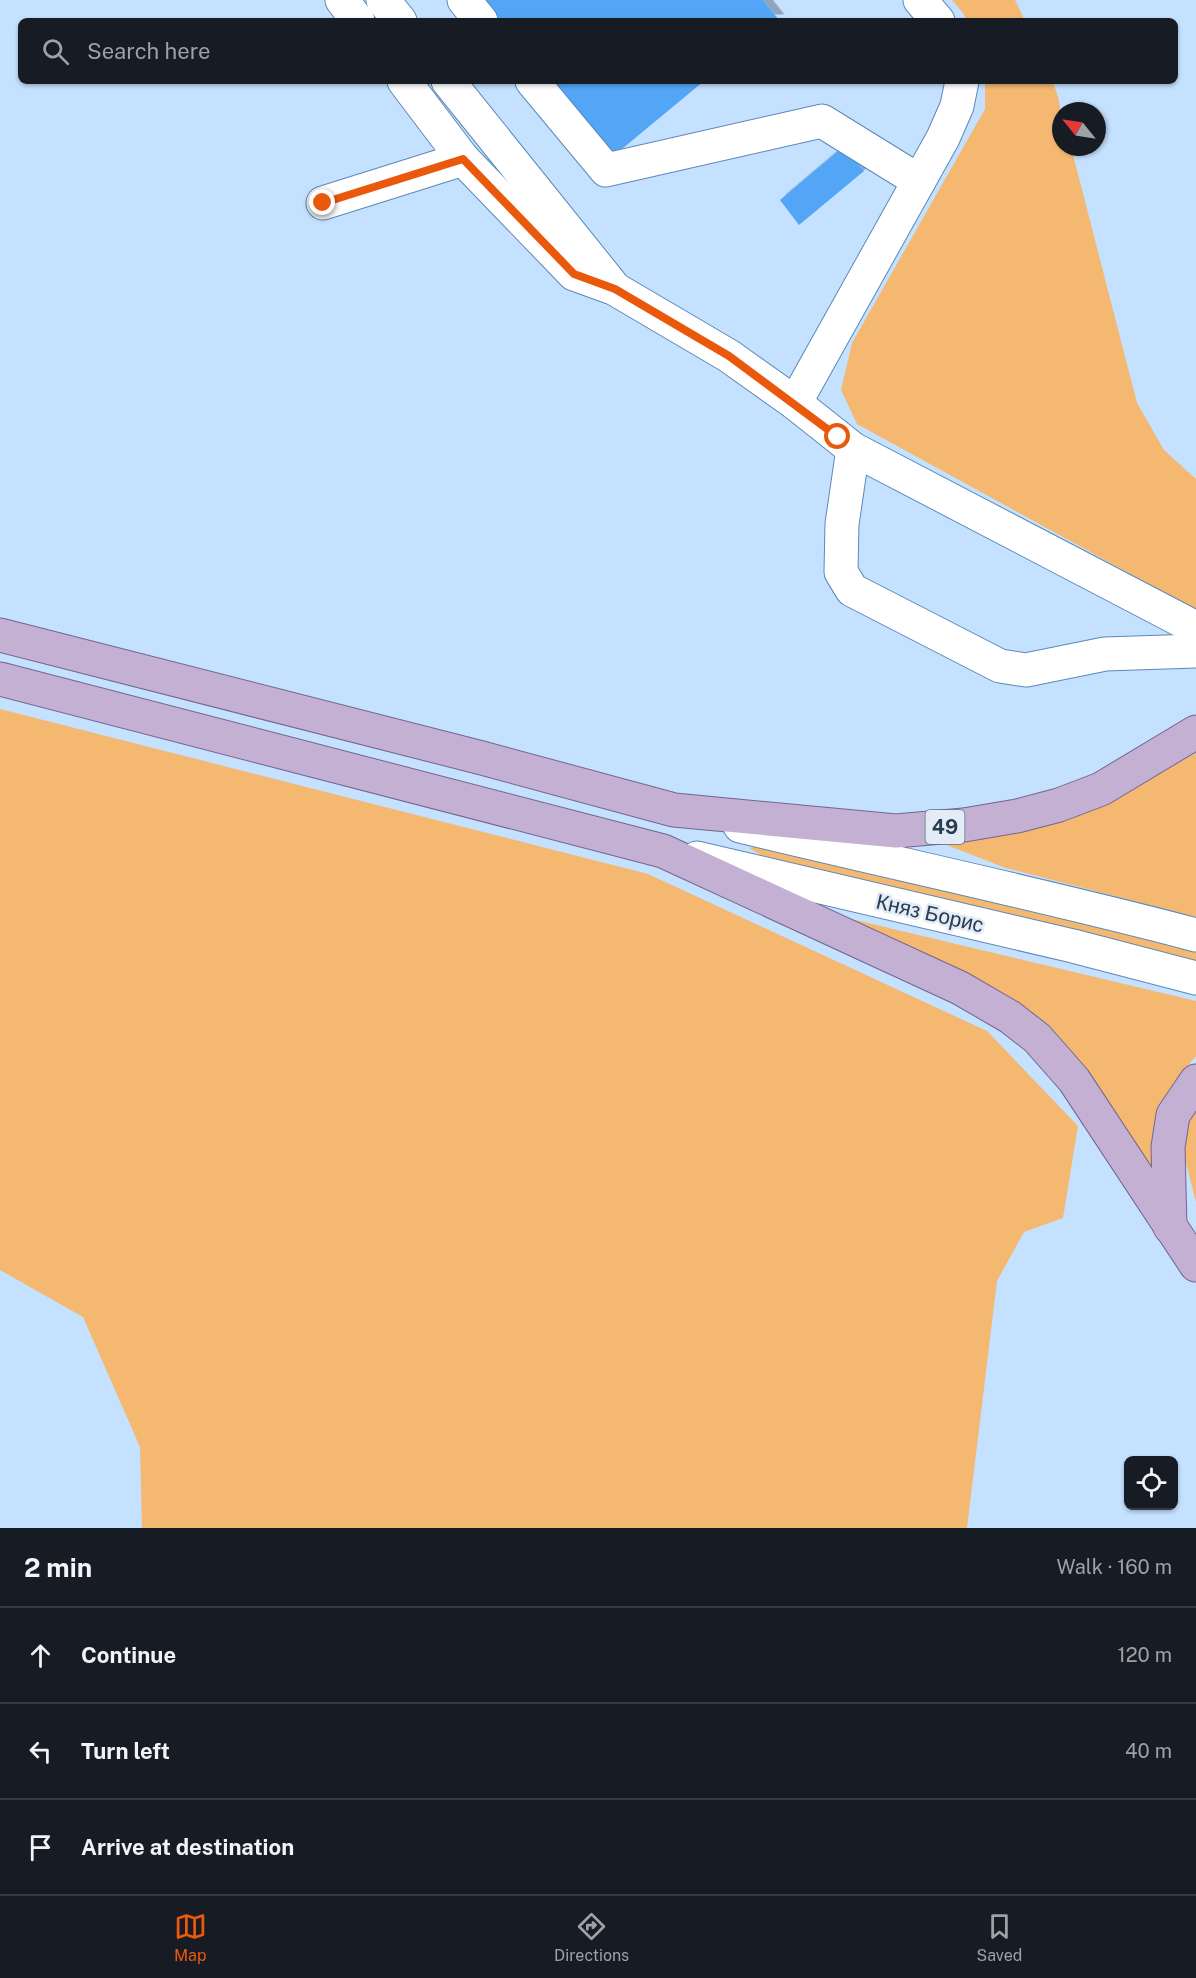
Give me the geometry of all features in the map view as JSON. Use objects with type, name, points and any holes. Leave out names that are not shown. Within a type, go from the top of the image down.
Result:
[{"type":"main road","name":"49","points":[[0,635],[470,755],[674,810],[896,831],[964,825],[1017,816],[1059,805],[1101,789],[1196,732]]},
{"type":"main road","points":[[0,679],[663,850],[960,988],[1010,1017],[1037,1038],[1074,1080],[1196,1265]]},
{"type":"main road","points":[[1170,1227],[1168,1147],[1173,1115],[1196,1081]]},
{"type":"street","points":[[342,0],[356,18]]},
{"type":"street","points":[[383,0],[398,18]]},
{"type":"street","points":[[464,0],[479,18]]},
{"type":"street","points":[[920,0],[936,18]]},
{"type":"street","points":[[406,84],[463,159],[574,274],[615,289],[729,356],[795,403],[853,449],[1196,628]]},
{"type":"street","points":[[450,84],[615,289]]},
{"type":"street","points":[[534,84],[606,170],[822,121],[919,182]]},
{"type":"street","points":[[795,403],[944,138],[957,106],[961,84]]},
{"type":"street","points":[[323,203],[463,159]]},
{"type":"street","points":[[853,449],[842,524],[842,572],[852,590],[1000,666],[1026,670],[1105,654],[1196,651]]},
{"type":"street","name":"Княз Борис","points":[[674,810],[1091,907],[1196,935]]},
{"type":"street","name":"Княз Борис","points":[[663,850],[1073,946],[1196,978]]},
{"type":"shaded area","points":[[952,0],[1015,0],[1024,18],[966,18]]},
{"type":"shaded area","points":[[985,84],[1054,84],[1059,102],[1052,102],[1052,156],[1073,156],[1137,403],[1164,450],[1196,479],[1196,610],[857,424],[841,390],[852,343],[985,109]]},
{"type":"shaded area","points":[[0,709],[648,874],[987,1031],[1078,1126],[1063,1218],[1024,1232],[997,1281],[967,1528],[142,1528],[140,1447],[83,1317],[0,1270]]},
{"type":"shaded area","points":[[1196,753],[1196,917],[1006,868],[931,839],[1105,803]]},
{"type":"shaded area","points":[[759,846],[1004,901],[1196,951],[1196,963],[761,855],[749,848]]},
{"type":"shaded area","points":[[847,918],[1196,1001],[1196,1056],[1174,1082],[1158,1109],[1155,1176],[1109,1102],[1067,1052],[1013,1001],[952,966],[853,925]]},
{"type":"shaded area","points":[[1196,1106],[1196,1202],[1184,1155],[1185,1126]]},
{"type":"building","points":[[483,0],[763,0],[777,18],[498,18]]},
{"type":"building","points":[[551,84],[700,84],[611,158]]},
{"type":"building","points":[[844,146],[864,171],[799,225],[780,200]]},
{"type":"route","points":[[323,203],[463,159],[574,274],[615,289],[729,356],[838,437]]}]
